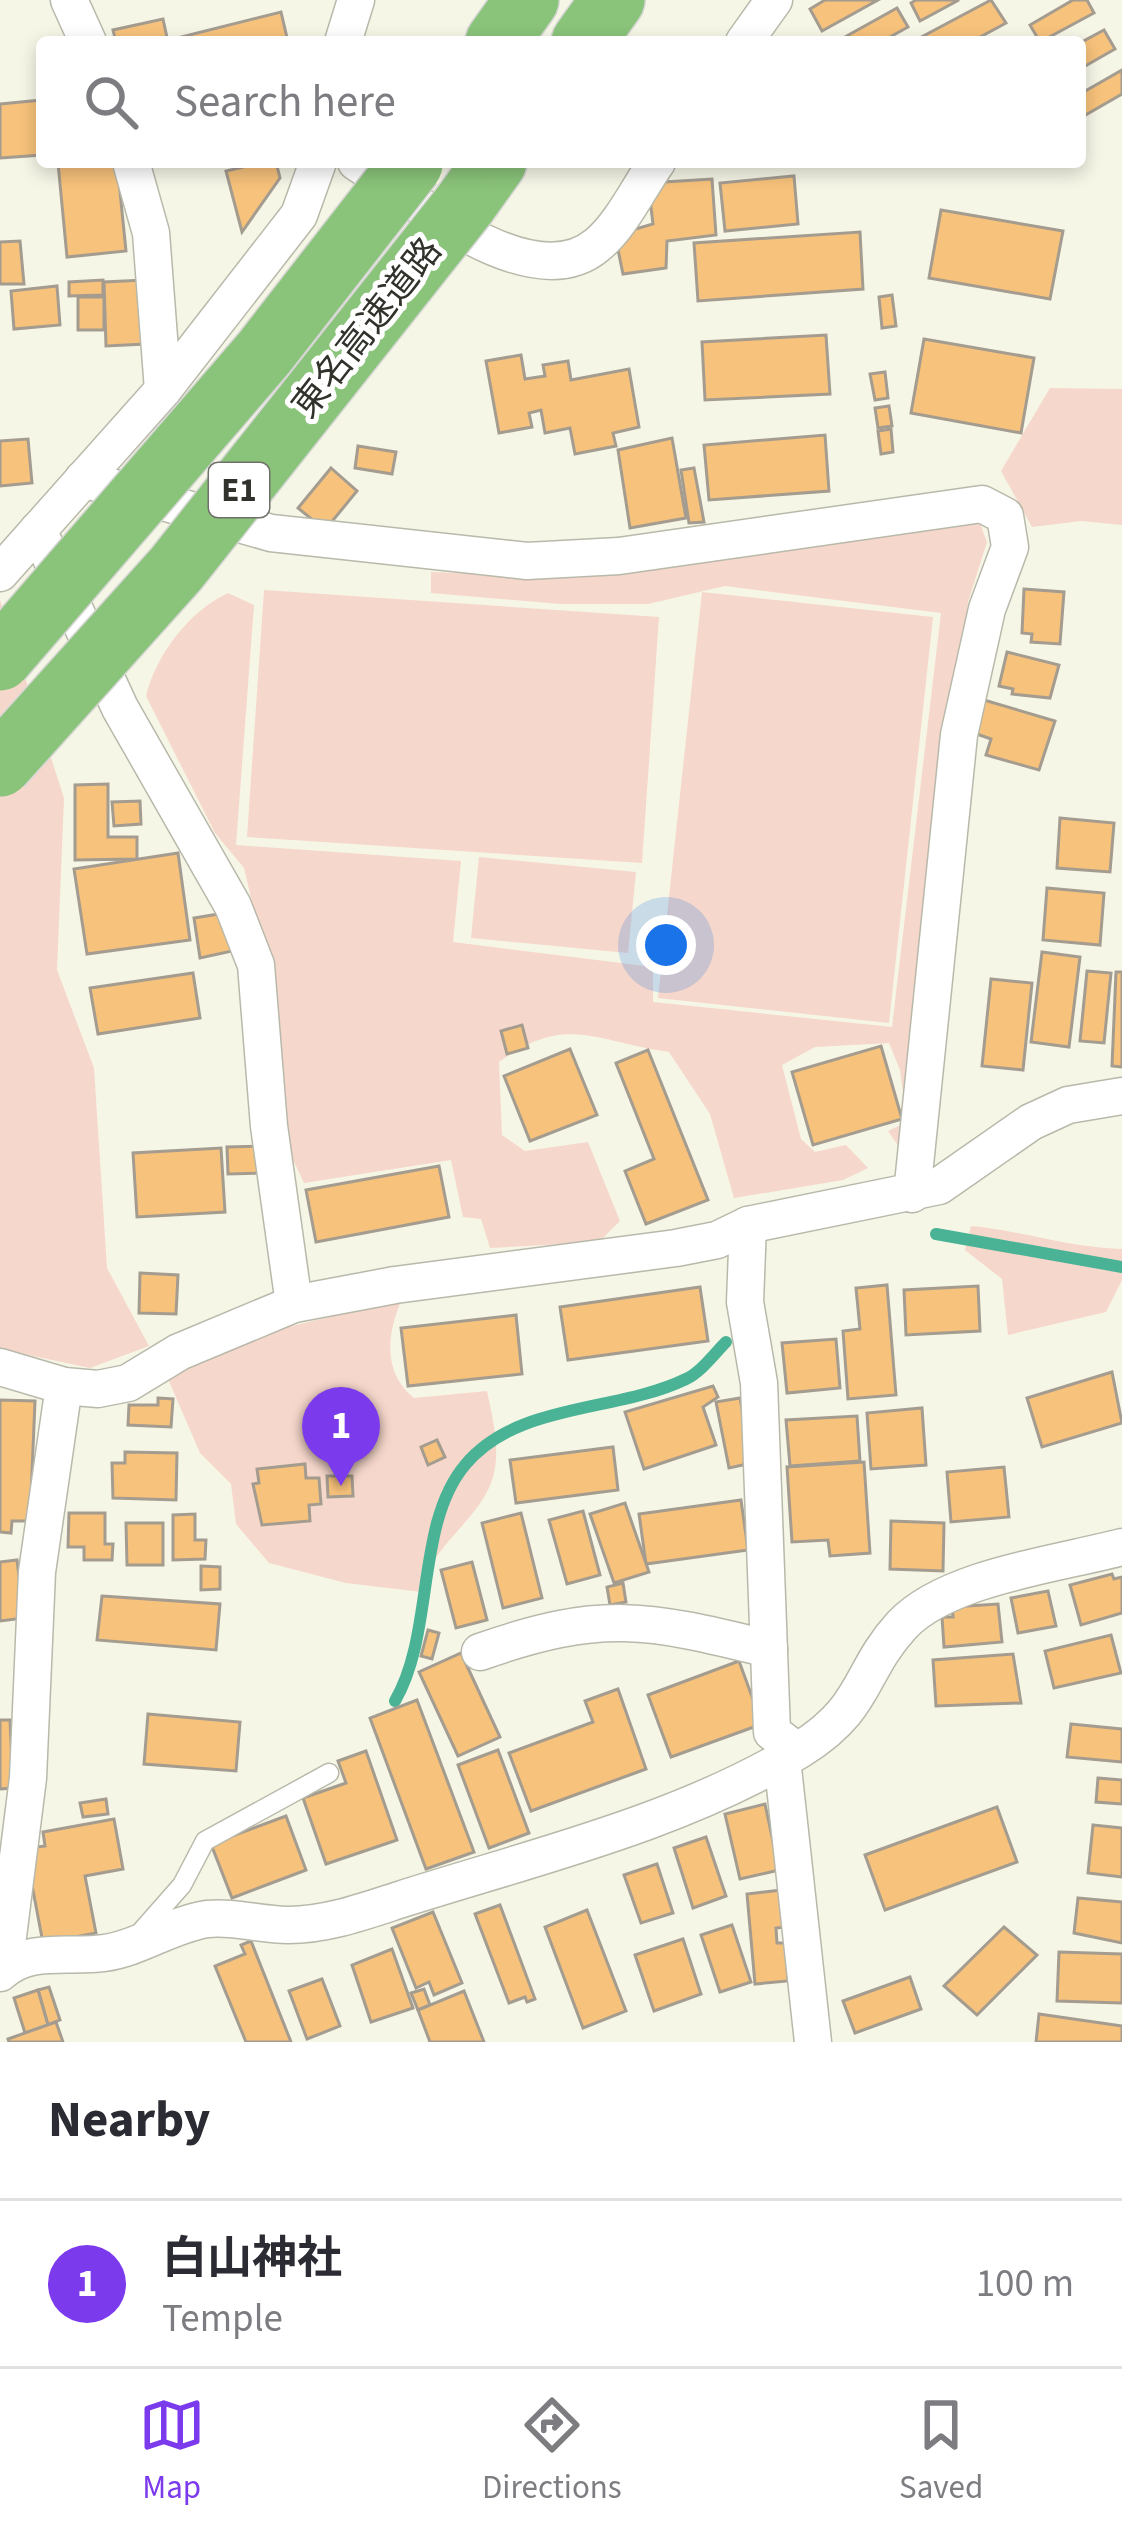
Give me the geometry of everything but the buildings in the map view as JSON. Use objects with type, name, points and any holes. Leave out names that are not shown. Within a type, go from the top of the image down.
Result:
[{"type":"highway","points":[[501,36],[527,0]]},
{"type":"highway","points":[[587,36],[613,0]]},
{"type":"highway","name":"東名高速道路","points":[[0,659],[264,353],[390,168]]},
{"type":"highway","name":"東名高速道路","points":[[0,764],[176,569],[480,183]]},
{"type":"street","points":[[70,0],[85,36]]},
{"type":"street","points":[[345,36],[356,0]]},
{"type":"street","points":[[748,36],[774,0]]},
{"type":"street","points":[[133,168],[152,233],[163,390]]},
{"type":"street","points":[[294,1304],[268,1126],[256,965],[233,906],[120,708],[15,550],[163,390],[298,215],[316,168]]},
{"type":"street","points":[[399,168],[496,250],[526,260],[559,260],[596,247],[653,168]]},
{"type":"street","points":[[83,479],[271,532],[527,561],[619,556],[982,504],[1006,516],[1010,547],[987,609],[959,735],[912,1195]]},
{"type":"street","points":[[0,1366],[64,1386],[128,1383],[179,1352],[294,1304],[485,1272],[676,1248],[718,1240],[748,1226],[912,1195],[939,1186],[1031,1122],[1068,1106],[1122,1096]]},
{"type":"street","points":[[748,1226],[745,1302],[759,1383],[772,1732],[790,1755],[813,2042]]},
{"type":"street","points":[[2,1971],[28,1778],[37,1572],[64,1386]]},
{"type":"street","points":[[2,1971],[26,1957],[127,1948],[179,1925],[208,1919],[286,1925],[351,1915],[623,1827],[790,1755],[854,1707],[885,1649],[922,1606],[959,1589],[1122,1547]]},
{"type":"street","points":[[480,1652],[551,1627],[654,1621],[769,1649]]},
{"type":"lane","points":[[127,1948],[182,1885],[205,1841],[329,1773]]},
{"type":"shaded area","points":[[1050,388],[1122,389],[1122,525],[1081,521],[1032,527],[1001,471]]},
{"type":"shaded area","points":[[971,499],[987,542],[968,602],[913,1167],[888,1131],[907,1122],[900,1070],[889,1043],[815,1047],[782,1065],[801,1139],[815,1152],[846,1145],[868,1168],[843,1180],[734,1198],[710,1114],[669,1052],[563,1035],[544,1038],[499,1062],[502,1135],[525,1151],[588,1142],[620,1221],[599,1242],[490,1248],[481,1219],[463,1217],[451,1160],[304,1183],[288,1149],[274,995],[244,868],[215,833],[146,696],[158,665],[188,623],[228,593],[254,605],[236,845],[461,861],[453,942],[653,967],[653,1002],[892,1027],[941,613],[725,586],[648,604],[560,604],[431,593],[431,572],[579,578]]},
{"type":"shaded area","points":[[264,590],[659,617],[642,863],[247,837]]},
{"type":"shaded area","points":[[702,592],[933,617],[889,1023],[658,998]]},
{"type":"shaded area","points":[[0,600],[64,798],[57,970],[94,1068],[107,1268],[149,1346],[90,1368],[0,1349]]},
{"type":"shaded area","points":[[479,857],[636,872],[628,953],[471,938]]},
{"type":"shaded area","points":[[971,1226],[1122,1249],[1122,1280],[1106,1312],[1008,1335],[1002,1279],[965,1250]]},
{"type":"shaded area","points":[[402,1299],[390,1352],[404,1388],[414,1398],[487,1391],[496,1461],[484,1498],[433,1562],[422,1592],[346,1583],[269,1563],[236,1524],[231,1484],[200,1453],[165,1372],[280,1329]]},
{"type":"waterway","points":[[936,1234],[1122,1267]]},
{"type":"waterway","points":[[395,1701],[416,1643],[439,1517],[465,1465],[487,1445],[539,1419],[686,1379],[726,1342]]},
{"type":"place","name":"白山神社","points":[[341,1486]]}]
